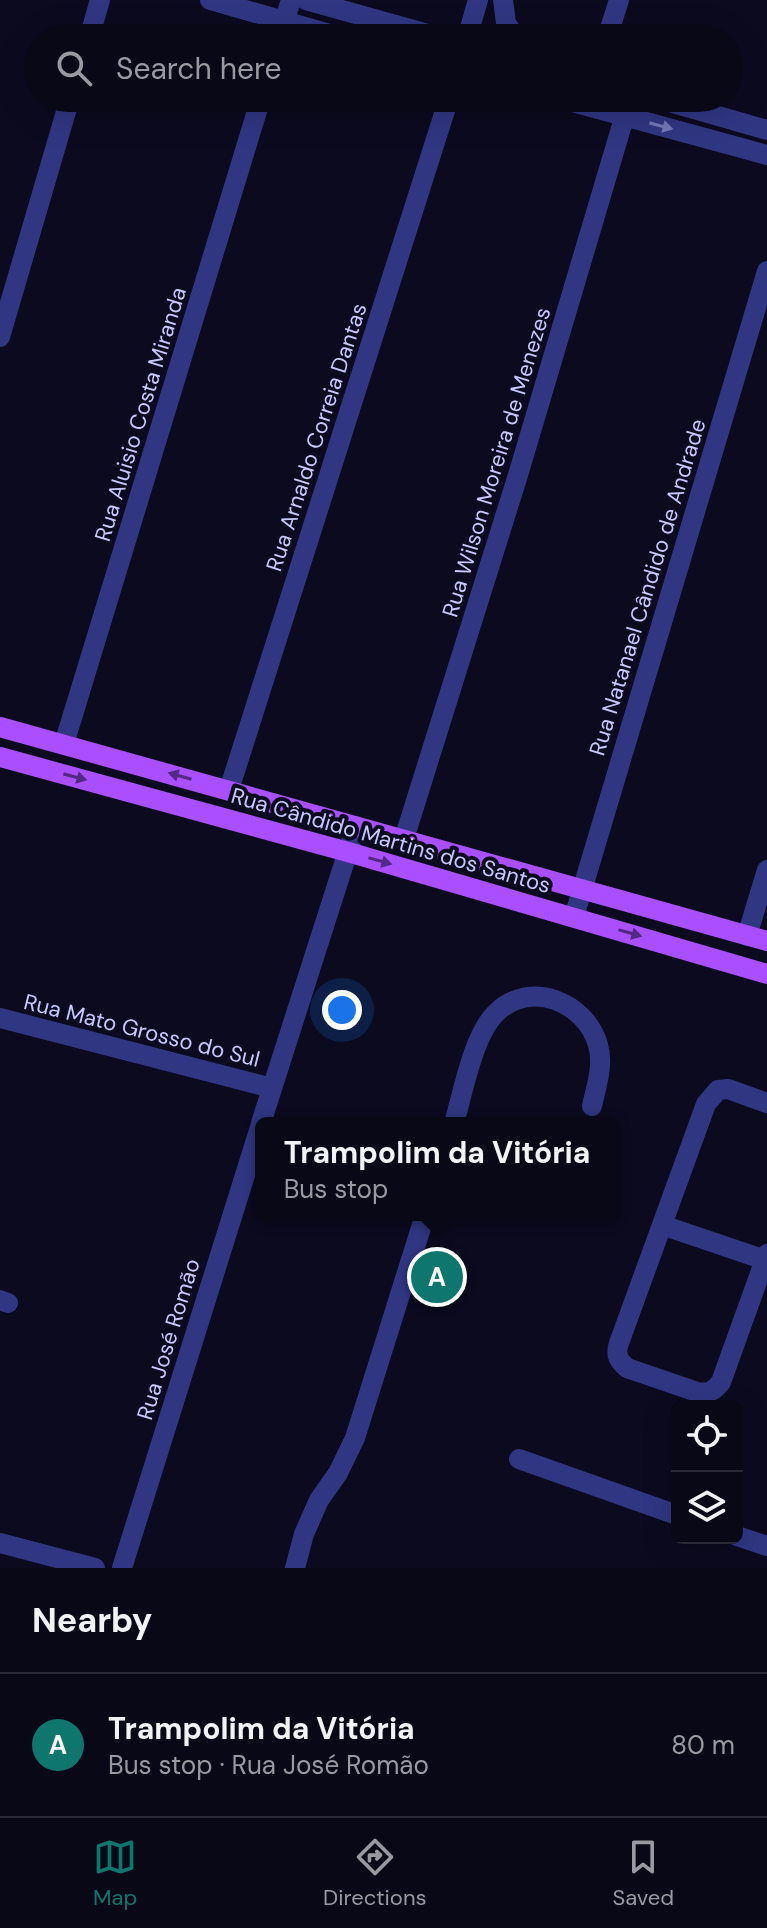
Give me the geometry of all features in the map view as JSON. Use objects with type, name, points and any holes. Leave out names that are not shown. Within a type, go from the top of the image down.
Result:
[{"type":"main road","name":"Rua Cândido Martins dos Santos","points":[[0,727],[767,941]]},
{"type":"main road","name":"Rua Cândido Martins dos Santos","points":[[0,757],[348,852],[767,974]]},
{"type":"street","points":[[93,24],[100,0]]},
{"type":"street","points":[[210,0],[268,24]]},
{"type":"street","points":[[284,24],[291,0]]},
{"type":"street","points":[[471,24],[478,0]]},
{"type":"street","points":[[503,0],[507,24]]},
{"type":"street","points":[[611,24],[619,0]]},
{"type":"street","points":[[320,2],[395,24]]},
{"type":"street","points":[[0,337],[66,112]]},
{"type":"street","name":"Rua Aluisio Costa Miranda","points":[[64,744],[257,112]]},
{"type":"street","name":"Rua Arnaldo Correia Dantas","points":[[229,790],[445,112]]},
{"type":"street","name":"Rua Wilson Moreira de Menezes","points":[[404,839],[522,461],[626,112]]},
{"type":"street","points":[[641,112],[767,155]]},
{"type":"street","points":[[704,112],[761,128],[747,150]]},
{"type":"street","name":"Rua Natanael Cândido de Andrade","points":[[574,917],[767,271]]},
{"type":"street","name":"Rua José Romão","points":[[263,1117],[356,826]]},
{"type":"street","points":[[747,936],[767,870]]},
{"type":"street","points":[[456,1117],[479,1041],[494,1014],[516,999],[539,996],[568,1005],[588,1021],[599,1048],[599,1074],[592,1106]]},
{"type":"street","name":"Rua Mato Grosso do Sul","points":[[0,1018],[272,1088]]},
{"type":"street","points":[[662,1225],[766,1257],[721,1382],[707,1393],[627,1368],[619,1361],[616,1352],[662,1225],[711,1096],[718,1090],[728,1089],[767,1103]]},
{"type":"street","name":"Rua José Romão","points":[[122,1568],[255,1142]]},
{"type":"street","points":[[295,1568],[304,1534],[319,1500],[338,1473],[355,1438],[423,1221]]},
{"type":"street","points":[[519,1459],[671,1513]]},
{"type":"street","points":[[743,1538],[767,1546]]},
{"type":"street","points":[[0,1543],[63,1564],[95,1568]]},
{"type":"place","name":"Trampolim da Vitória","points":[[437,1277]]}]
